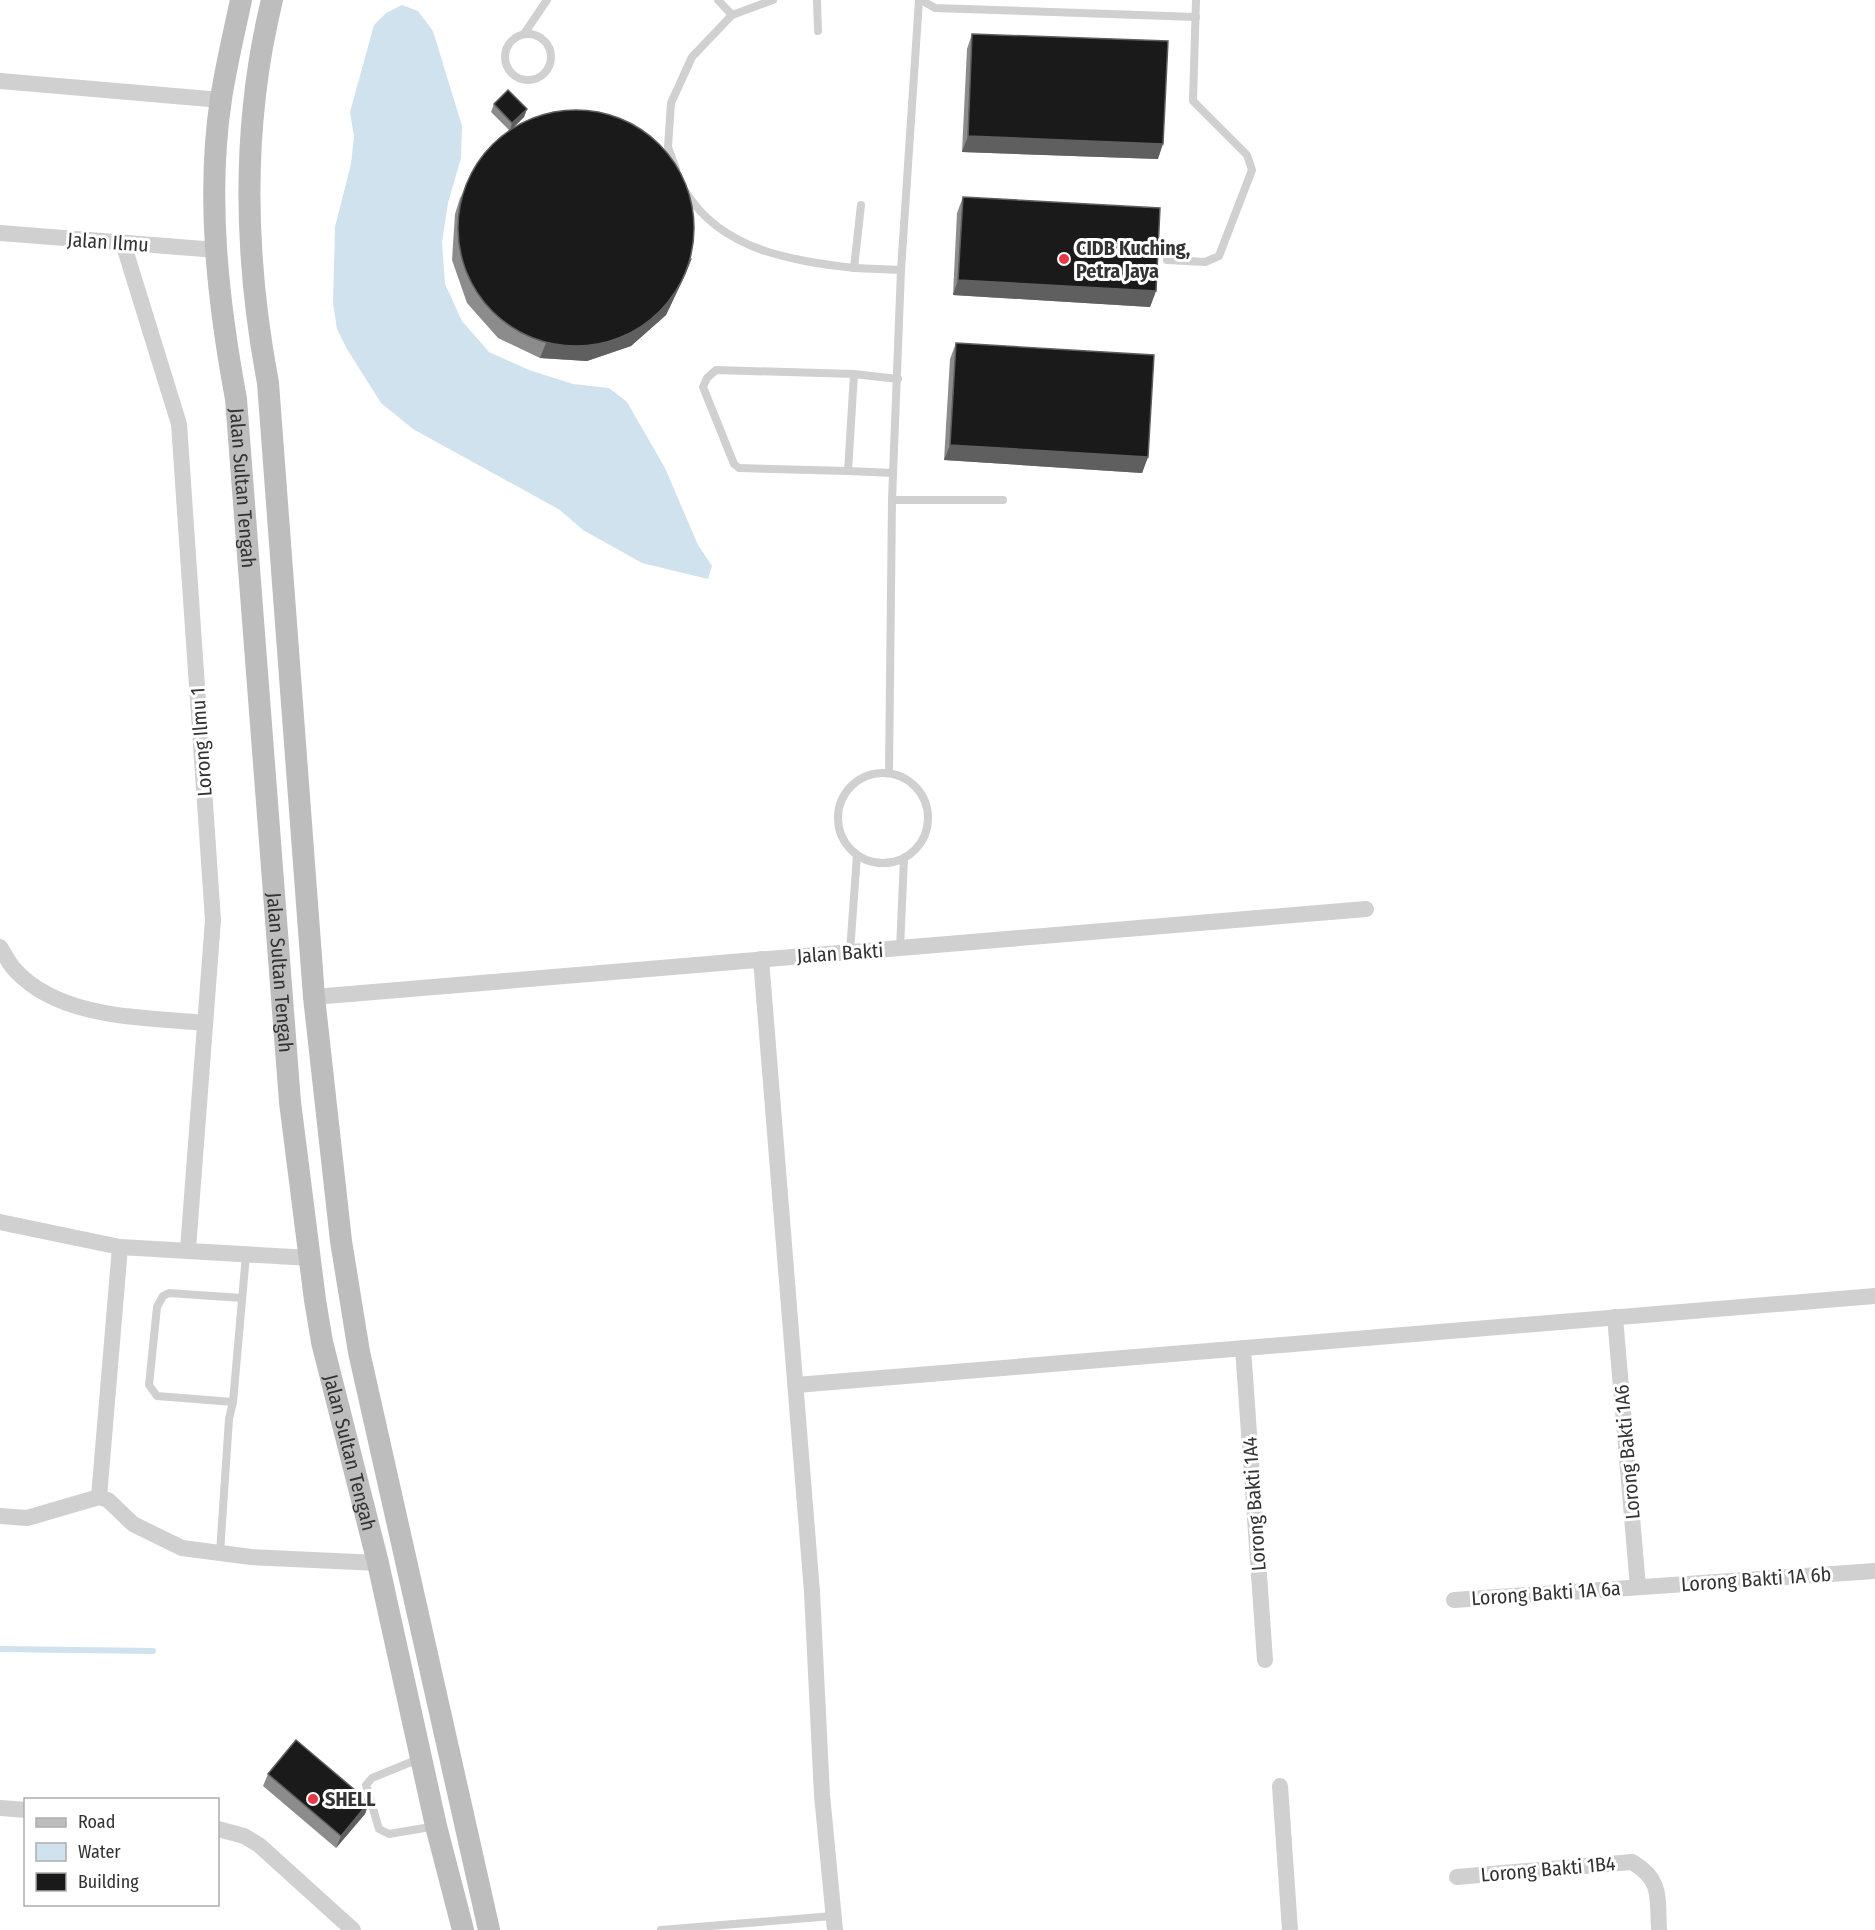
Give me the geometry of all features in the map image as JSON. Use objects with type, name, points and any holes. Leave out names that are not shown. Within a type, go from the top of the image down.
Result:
[{"type":"main road","name":"Jalan Sultan Tengah","points":[[241,0],[221,100],[216,176],[217,250],[227,349],[236,399],[290,1102],[322,1342],[378,1563],[436,1826],[463,1930]]},
{"type":"main road","name":"Jalan Sultan Tengah","points":[[272,0],[255,78],[249,193],[251,268],[257,327],[268,383],[314,997],[341,1241],[359,1352],[489,1930]]},
{"type":"street","points":[[0,81],[221,100]]},
{"type":"street","name":"Jalan Ilmu","points":[[0,233],[217,250]]},
{"type":"street","name":"Lorong Ilmu 1","points":[[123,243],[149,336],[179,424],[213,920],[188,1249]]},
{"type":"street","name":"Jalan Bakti","points":[[314,997],[1366,909]]},
{"type":"street","points":[[0,947],[16,971],[49,995],[88,1012],[204,1023]]},
{"type":"street","points":[[761,959],[812,1592],[822,1795],[834,1923]]},
{"type":"street","points":[[0,1222],[120,1247],[188,1249],[310,1258]]},
{"type":"street","points":[[99,1497],[120,1247]]},
{"type":"street","points":[[795,1385],[1875,1296]]},
{"type":"street","name":"Lorong Bakti 1A6","points":[[1615,1317],[1638,1587]]},
{"type":"street","name":"Lorong Bakti 1A4","points":[[1243,1348],[1265,1659]]},
{"type":"street","points":[[0,1516],[27,1518],[99,1497],[108,1500],[133,1524],[182,1548],[251,1557],[378,1563]]},
{"type":"street","name":"Lorong Bakti 1A 6b","points":[[1638,1587],[1875,1571]]},
{"type":"street","name":"Lorong Bakti 1A 6a","points":[[1454,1600],[1638,1587]]},
{"type":"street","points":[[1280,1786],[1290,1930]]},
{"type":"street","points":[[0,1808],[24,1810]]},
{"type":"street","points":[[219,1829],[244,1836],[259,1845],[347,1928]]},
{"type":"street","name":"Lorong Bakti 1B4","points":[[1456,1877],[1632,1862],[1648,1872],[1657,1889],[1659,1930]]},
{"type":"lane","points":[[524,34],[542,38],[551,53],[548,71],[532,80],[514,76],[505,61],[509,44],[524,34],[547,0]]},
{"type":"lane","points":[[718,0],[732,15]]},
{"type":"lane","points":[[679,178],[668,147],[672,103],[692,57],[732,15],[773,0]]},
{"type":"lane","points":[[817,0],[818,31]]},
{"type":"lane","points":[[889,773],[892,500],[901,270],[920,0],[935,8],[1196,17]]},
{"type":"lane","points":[[1167,260],[1205,262],[1218,256],[1252,170],[1247,155],[1193,101],[1196,0]]},
{"type":"lane","points":[[683,188],[696,210],[726,235],[761,250],[816,264],[901,270]]},
{"type":"lane","points":[[854,268],[861,205]]},
{"type":"lane","points":[[893,473],[739,468],[735,464],[703,387],[706,378],[716,370],[854,374],[898,380]]},
{"type":"lane","points":[[848,471],[854,374]]},
{"type":"lane","points":[[892,500],[1003,500]]},
{"type":"lane","points":[[889,773],[904,778],[917,788],[925,802],[928,818],[925,834],[917,848],[904,858],[888,863],[872,862],[857,855],[846,844],[839,831],[837,816],[840,802],[848,788],[859,779],[873,774],[889,773]]},
{"type":"lane","points":[[850,952],[857,855]]},
{"type":"lane","points":[[900,949],[904,858]]},
{"type":"lane","points":[[220,1553],[229,1419],[233,1402],[246,1255]]},
{"type":"lane","points":[[233,1402],[157,1396],[149,1385],[157,1307],[163,1296],[169,1293],[242,1298]]},
{"type":"lane","points":[[422,1758],[372,1778],[366,1785],[379,1829],[389,1834],[436,1826]]},
{"type":"lane","points":[[661,1930],[834,1923]]},
{"type":"water","points":[[402,5],[418,11],[433,31],[462,126],[461,158],[448,203],[442,242],[445,284],[462,321],[489,352],[529,370],[573,384],[609,388],[627,402],[665,468],[698,545],[712,566],[708,579],[642,563],[583,530],[560,510],[413,429],[381,403],[347,349],[337,329],[333,303],[335,227],[351,164],[354,137],[350,112],[374,25],[386,13]]},
{"type":"building","points":[[972,34],[1168,41],[1163,144],[968,136]]},
{"type":"building","points":[[508,90],[527,109],[512,123],[494,104]]},
{"type":"building","points":[[576,110],[621,119],[651,137],[667,153],[680,173],[689,194],[694,228],[685,273],[667,303],[651,319],[631,332],[610,341],[576,346],[531,337],[501,319],[485,303],[472,283],[463,262],[458,228],[467,183],[485,153],[501,137],[521,124],[542,115]]},
{"type":"building","points":[[963,197],[1160,208],[1156,291],[958,280]]},
{"type":"building","points":[[956,343],[1154,355],[1148,457],[950,445]]},
{"type":"building","name":"SHELL","points":[[296,1740],[369,1802],[341,1836],[268,1774]]},
{"type":"waterway","points":[[0,1649],[153,1651]]},
{"type":"place","name":"CIDB Kuching, Petra Jaya","points":[[1064,259]]},
{"type":"place","name":"SHELL","points":[[313,1799]]}]
